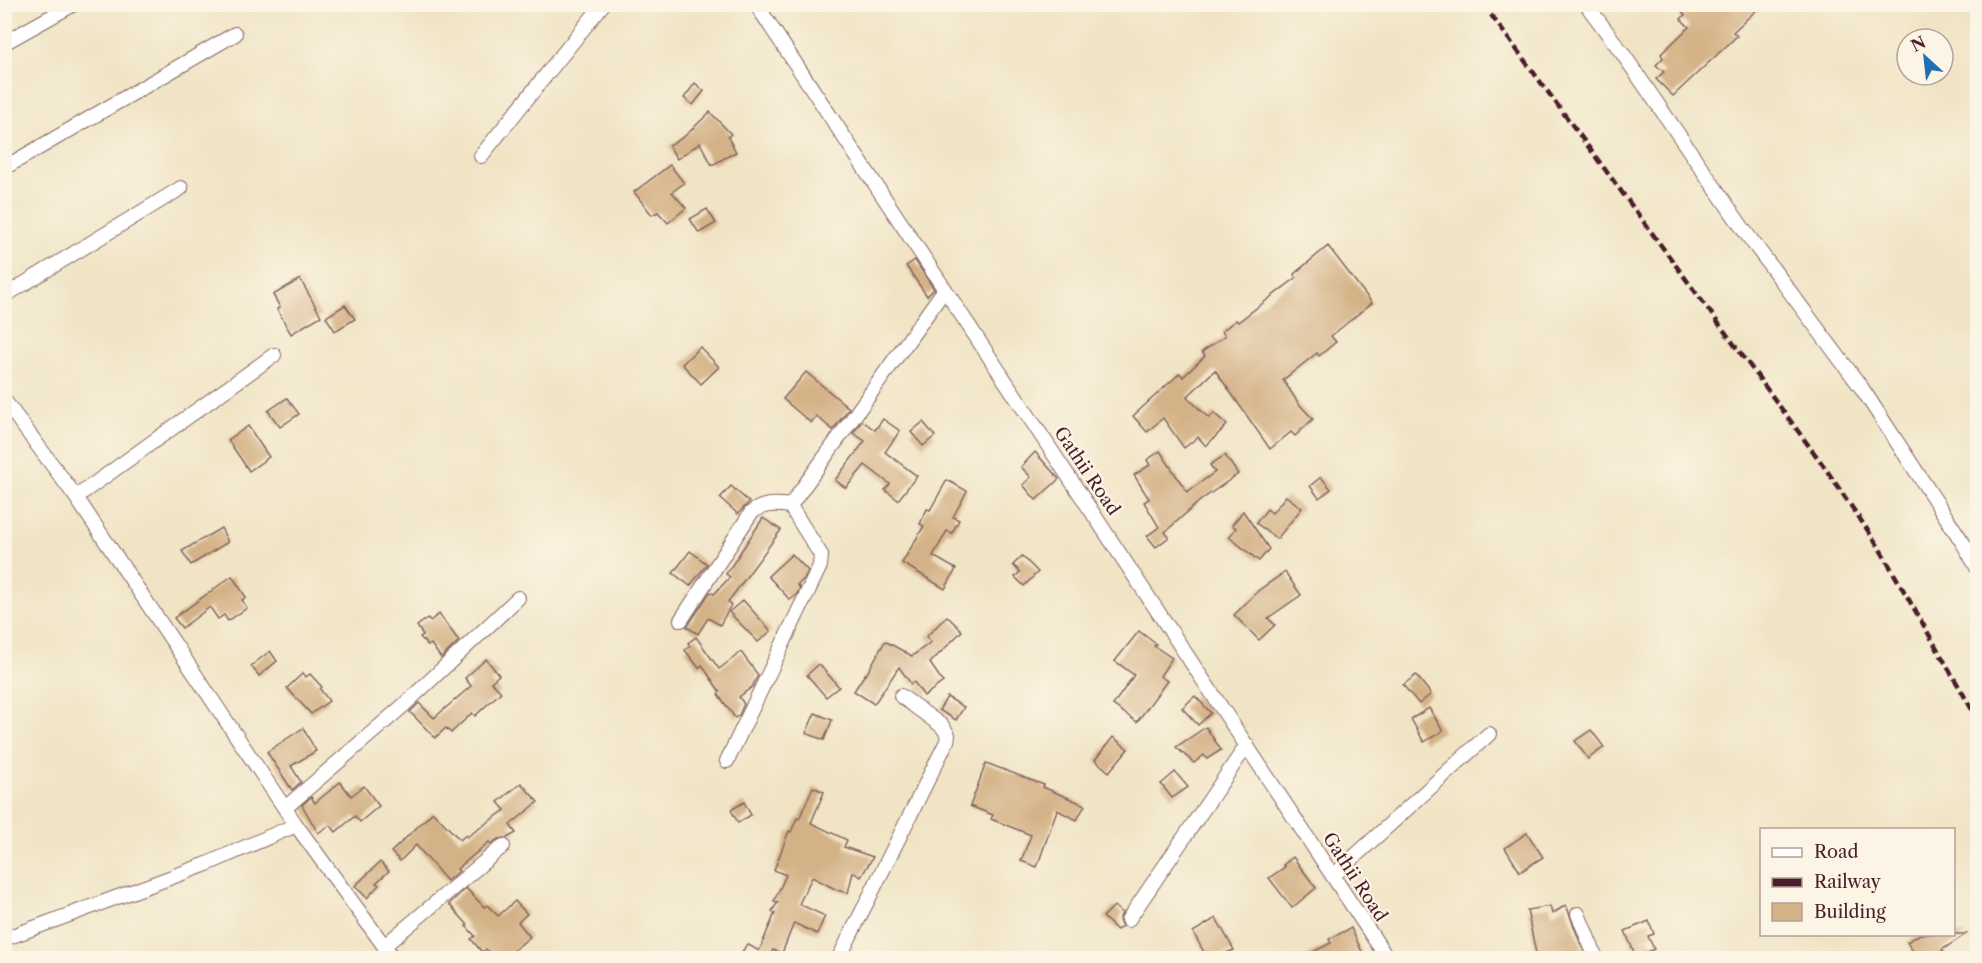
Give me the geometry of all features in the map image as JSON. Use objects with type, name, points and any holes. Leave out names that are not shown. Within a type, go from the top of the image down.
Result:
[{"type":"street","points":[[4,43],[74,4]]},
{"type":"street","points":[[481,156],[603,4]]},
{"type":"street","name":"Gathii Road","points":[[756,4],[1387,958]]},
{"type":"street","points":[[1586,4],[1746,233],[1861,387],[1957,533],[1977,569]]},
{"type":"street","points":[[4,168],[235,34]]},
{"type":"street","points":[[4,296],[182,188]]},
{"type":"street","points":[[790,506],[945,289]]},
{"type":"street","points":[[76,497],[274,355]]},
{"type":"street","points":[[4,400],[76,497],[296,825],[393,958]]},
{"type":"street","points":[[681,620],[751,513],[766,505],[790,506],[820,555],[820,566],[727,761]]},
{"type":"street","points":[[285,808],[404,705],[518,598]]},
{"type":"street","points":[[840,958],[947,741],[948,735],[942,726],[902,696]]},
{"type":"street","points":[[1333,876],[1489,734]]},
{"type":"street","points":[[1128,920],[1247,745]]},
{"type":"street","points":[[4,939],[207,864],[296,825]]},
{"type":"street","points":[[384,946],[503,846]]},
{"type":"street","points":[[1578,914],[1596,958]]},
{"type":"building","points":[[1675,4],[1763,4],[1733,32],[1737,36],[1673,96],[1656,79],[1664,72],[1656,65],[1663,58],[1661,54],[1689,27],[1681,19],[1685,15]]},
{"type":"building","points":[[695,83],[704,91],[693,105],[684,98]]},
{"type":"building","points":[[710,112],[731,134],[728,137],[736,152],[712,165],[700,143],[677,159],[669,146],[685,136]]},
{"type":"building","points":[[670,165],[684,183],[672,192],[686,208],[668,223],[658,212],[652,215],[634,192]]},
{"type":"building","points":[[707,209],[716,223],[699,233],[690,219]]},
{"type":"building","points":[[1328,246],[1372,303],[1331,336],[1336,342],[1319,356],[1317,353],[1283,380],[1299,404],[1313,419],[1295,436],[1291,432],[1270,449],[1215,370],[1187,397],[1209,418],[1214,413],[1227,425],[1206,446],[1198,437],[1184,448],[1163,418],[1147,432],[1133,416],[1180,373],[1183,377],[1205,356],[1202,352],[1225,336],[1222,331],[1236,320],[1238,322],[1296,278],[1294,274]]},
{"type":"building","points":[[915,260],[934,289],[927,296],[906,266]]},
{"type":"building","points":[[300,279],[321,316],[291,334],[277,309],[280,307],[273,295]]},
{"type":"building","points":[[345,305],[355,319],[335,331],[326,317]]},
{"type":"building","points":[[700,347],[719,367],[701,384],[682,364]]},
{"type":"building","points":[[806,372],[849,408],[833,430],[816,416],[811,423],[783,399]]},
{"type":"building","points":[[287,398],[299,414],[280,427],[268,411]]},
{"type":"building","points":[[883,419],[900,431],[885,452],[917,476],[898,500],[885,490],[890,484],[865,465],[846,488],[835,480],[865,441],[853,433],[862,421],[875,430]]},
{"type":"building","points":[[923,422],[935,436],[923,446],[911,432]]},
{"type":"building","points":[[248,426],[269,457],[249,471],[228,440]]},
{"type":"building","points":[[1160,451],[1187,492],[1215,472],[1210,465],[1225,455],[1238,474],[1201,500],[1165,532],[1169,537],[1156,547],[1147,536],[1159,527],[1144,502],[1149,499],[1134,475],[1150,465],[1147,460]]},
{"type":"building","points":[[1035,452],[1059,479],[1036,500],[1023,485],[1031,477],[1021,467]]},
{"type":"building","points":[[1321,477],[1331,489],[1319,498],[1310,486]]},
{"type":"building","points":[[947,480],[967,491],[953,517],[959,520],[952,533],[947,531],[933,556],[956,569],[945,589],[902,563],[924,526],[920,524],[927,509],[930,510]]},
{"type":"building","points":[[731,486],[749,502],[738,514],[720,498]]},
{"type":"building","points":[[1286,496],[1302,508],[1277,539],[1256,523],[1267,509],[1272,513]]},
{"type":"building","points":[[1243,511],[1269,549],[1259,561],[1229,537],[1236,528],[1232,525]]},
{"type":"building","points":[[763,518],[781,530],[728,602],[731,605],[720,625],[708,618],[698,634],[687,627],[710,592],[714,594],[730,577],[726,574]]},
{"type":"building","points":[[221,528],[228,542],[191,565],[182,551]]},
{"type":"building","points":[[690,551],[707,564],[690,586],[673,573]]},
{"type":"building","points":[[792,554],[808,571],[797,585],[800,588],[797,594],[790,600],[768,576]]},
{"type":"building","points":[[1022,556],[1038,572],[1024,586],[1015,577],[1020,572],[1013,565]]},
{"type":"building","points":[[1285,572],[1301,595],[1268,618],[1275,625],[1259,640],[1234,615],[1259,590]]},
{"type":"building","points":[[232,576],[246,597],[242,600],[247,608],[228,621],[224,615],[218,619],[210,607],[182,628],[174,618]]},
{"type":"building","points":[[743,600],[771,631],[758,642],[729,612]]},
{"type":"building","points":[[439,614],[459,641],[441,658],[431,644],[428,646],[420,637],[423,635],[417,626],[428,618],[430,621]]},
{"type":"building","points":[[947,616],[962,631],[930,663],[943,682],[924,696],[914,682],[911,684],[899,667],[874,704],[854,691],[885,641],[912,656],[931,642],[926,637]]},
{"type":"building","points":[[1139,631],[1156,644],[1154,646],[1172,658],[1160,676],[1167,681],[1137,722],[1113,705],[1134,675],[1115,661]]},
{"type":"building","points":[[696,637],[719,669],[741,652],[758,675],[752,687],[739,697],[744,704],[735,718],[702,665],[699,668],[685,650],[690,646],[688,643]]},
{"type":"building","points":[[270,651],[277,661],[259,676],[251,666]]},
{"type":"building","points":[[486,659],[499,675],[491,682],[501,692],[475,716],[472,713],[451,733],[446,728],[435,738],[410,712],[419,703],[434,718],[471,686],[465,678]]},
{"type":"building","points":[[819,664],[839,687],[826,697],[807,675]]},
{"type":"building","points":[[303,673],[306,677],[310,674],[322,687],[320,689],[329,701],[311,714],[287,688]]},
{"type":"building","points":[[1416,675],[1431,694],[1419,704],[1403,685]]},
{"type":"building","points":[[1195,696],[1211,713],[1198,725],[1182,708]]},
{"type":"building","points":[[947,697],[964,707],[956,720],[939,710]]},
{"type":"building","points":[[1429,708],[1443,731],[1424,742],[1411,719]]},
{"type":"building","points":[[815,713],[832,720],[824,740],[806,733]]},
{"type":"building","points":[[1206,727],[1221,750],[1207,759],[1204,755],[1194,763],[1176,747]]},
{"type":"building","points":[[303,728],[316,751],[291,766],[301,782],[292,790],[267,752]]},
{"type":"building","points":[[1591,730],[1604,747],[1588,759],[1575,741]]},
{"type":"building","points":[[1113,737],[1128,749],[1109,772],[1095,760]]},
{"type":"building","points":[[986,763],[1044,785],[1043,787],[1085,805],[1077,820],[1057,810],[1037,867],[1021,861],[1031,835],[991,819],[993,815],[970,806]]},
{"type":"building","points":[[1175,772],[1188,787],[1172,798],[1161,784]]},
{"type":"building","points":[[340,782],[351,796],[364,786],[379,806],[360,822],[355,816],[336,832],[330,825],[318,833],[302,805],[311,797],[315,803]]},
{"type":"building","points":[[521,783],[538,802],[510,825],[516,833],[491,844],[489,842],[457,869],[459,871],[447,881],[416,845],[400,861],[391,852],[433,812],[460,840],[466,835],[467,837],[505,810],[498,802]]},
{"type":"building","points":[[813,787],[824,792],[811,823],[847,840],[844,847],[873,857],[861,877],[853,872],[848,893],[812,877],[799,904],[825,916],[817,934],[794,923],[782,953],[773,950],[769,957],[773,958],[738,958],[747,944],[759,951],[775,913],[772,911],[778,902],[774,901],[786,875],[774,870],[789,831],[791,832],[797,818],[799,819]]},
{"type":"building","points":[[744,802],[751,815],[738,823],[731,810]]},
{"type":"building","points":[[1527,833],[1543,857],[1520,872],[1505,848]]},
{"type":"building","points":[[1293,857],[1316,888],[1292,908],[1269,878],[1285,867],[1283,865]]},
{"type":"building","points":[[380,862],[389,871],[376,883],[379,885],[367,898],[355,886]]},
{"type":"building","points":[[466,888],[484,907],[487,905],[498,916],[515,901],[527,914],[518,922],[530,937],[504,958],[495,958],[486,949],[482,952],[471,939],[475,936],[466,926],[468,925],[449,904]]},
{"type":"building","points":[[1566,905],[1586,958],[1537,958],[1527,910],[1550,906],[1552,914]]},
{"type":"building","points":[[1114,906],[1122,913],[1119,920],[1122,926],[1117,930],[1103,917]]},
{"type":"building","points":[[1216,918],[1234,950],[1212,958],[1209,952],[1205,954],[1193,932]]},
{"type":"building","points":[[1649,921],[1654,934],[1648,936],[1654,949],[1636,957],[1625,931]]},
{"type":"building","points":[[1351,928],[1363,954],[1355,958],[1301,958],[1331,943],[1329,939]]},
{"type":"building","points":[[1966,934],[1942,950],[1948,958],[1917,958],[1907,942],[1917,936]]},
{"type":"railway","points":[[1483,4],[1823,465],[1877,544],[1978,720]]}]
